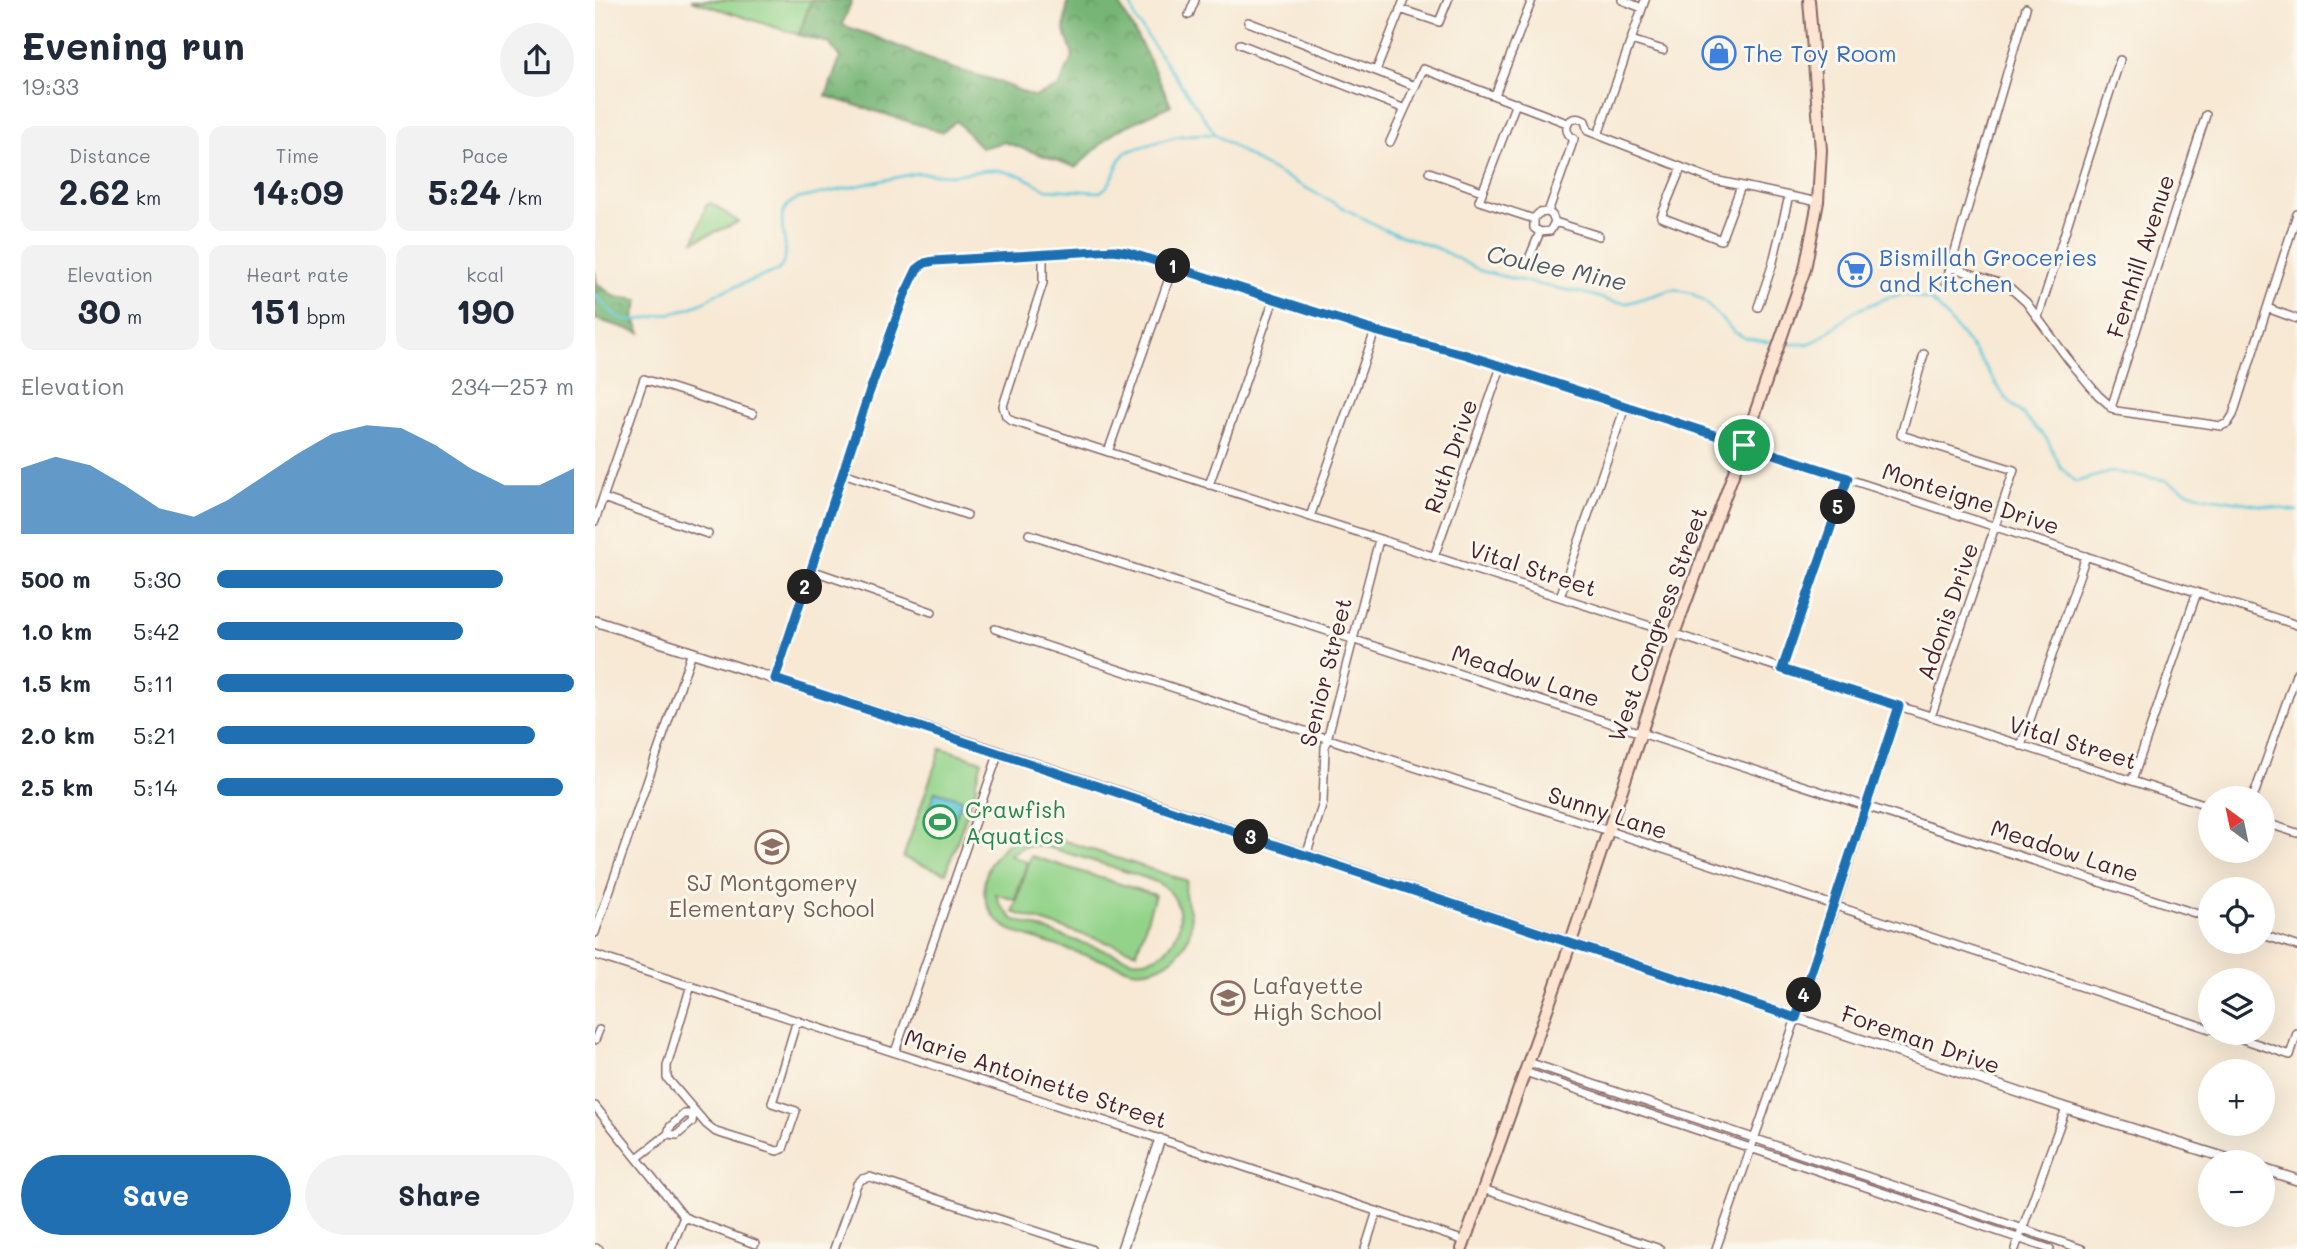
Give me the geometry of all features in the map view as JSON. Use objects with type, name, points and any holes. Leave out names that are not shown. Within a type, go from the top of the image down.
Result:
[{"type":"main road","name":"West Congress Street","points":[[1464,1245],[1674,634],[1772,365],[1810,248],[1818,202],[1820,141],[1809,0]]},
{"type":"street","points":[[1189,15],[1195,0]]},
{"type":"street","points":[[1376,71],[1404,0]]},
{"type":"street","points":[[1400,9],[1439,22],[1448,0]]},
{"type":"street","points":[[1495,95],[1532,0]]},
{"type":"street","points":[[1598,135],[1644,4],[1622,0]]},
{"type":"street","points":[[1946,282],[2026,8]]},
{"type":"street","points":[[1248,22],[1415,86]]},
{"type":"street","points":[[1631,40],[1663,50]]},
{"type":"street","points":[[1240,44],[1405,109]]},
{"type":"street","points":[[2038,317],[2120,60]]},
{"type":"street","points":[[1390,142],[1423,69],[1567,123]]},
{"type":"street","points":[[1515,103],[1479,201],[1534,219]]},
{"type":"street","name":"Fernhill Avenue","points":[[2111,408],[2206,116]]},
{"type":"street","points":[[1567,123],[1575,117],[1582,118],[1587,124],[1588,131],[1583,137],[1574,139]]},
{"type":"street","points":[[1567,123],[1568,134],[1574,139]]},
{"type":"street","points":[[1588,131],[1714,180],[1818,202]]},
{"type":"street","points":[[1548,212],[1574,139]]},
{"type":"street","points":[[1681,168],[1661,217],[1721,240],[1741,186]]},
{"type":"street","points":[[1429,172],[1482,191]]},
{"type":"street","points":[[1758,307],[1772,266],[1789,196]]},
{"type":"street","points":[[1539,212],[1548,212],[1555,222],[1551,231],[1540,232],[1534,228],[1534,219],[1539,212]]},
{"type":"street","points":[[1951,267],[2008,286],[2026,302],[2068,359],[2111,408],[2122,414],[2225,425],[2233,415],[2297,214]]},
{"type":"street","points":[[1555,222],[1599,236]]},
{"type":"street","points":[[1530,256],[1540,232]]},
{"type":"street","name":"Monteigne Drive","points":[[775,679],[896,319],[917,269],[934,261],[1114,250],[1375,331],[1440,347],[2297,625]]},
{"type":"street","name":"Vital Street","points":[[1044,256],[1043,283],[1003,403],[1003,411],[1012,421],[2198,802]]},
{"type":"street","points":[[1108,452],[1173,267]]},
{"type":"street","points":[[1209,485],[1274,299]]},
{"type":"street","points":[[2267,308],[2297,319]]},
{"type":"street","points":[[1310,517],[1375,331]]},
{"type":"street","name":"Adonis Drive","points":[[1924,354],[1901,435],[2014,470],[1931,717]]},
{"type":"street","name":"Ruth Drive","points":[[1434,557],[1501,367]]},
{"type":"street","points":[[595,522],[644,380],[753,414]]},
{"type":"street","points":[[1560,597],[1625,407]]},
{"type":"street","points":[[843,473],[967,516]]},
{"type":"street","points":[[1782,669],[1848,478]]},
{"type":"street","points":[[603,498],[708,534]]},
{"type":"street","name":"Meadow Lane","points":[[1029,534],[2198,914]]},
{"type":"street","name":"Senior Street","points":[[1306,856],[1323,803],[1323,760],[1327,739],[1379,540]]},
{"type":"street","points":[[2021,746],[2086,556]]},
{"type":"street","points":[[811,570],[932,612]]},
{"type":"street","points":[[2132,780],[2197,592]]},
{"type":"street","name":"Foreman Drive","points":[[595,621],[999,752],[2066,1108],[2201,1150]]},
{"type":"street","name":"Sunny Lane","points":[[995,629],[2198,1025]]},
{"type":"street","points":[[595,933],[692,652]]},
{"type":"street","points":[[2257,786],[2297,672]]},
{"type":"street","points":[[1716,1249],[1835,906],[1899,706]]},
{"type":"street","points":[[895,1052],[999,752]]},
{"type":"street","points":[[2275,826],[2297,833]]},
{"type":"street","points":[[2275,939],[2297,946]]},
{"type":"street","name":"Marie Antoinette Street","points":[[595,955],[1377,1211],[1464,1245]]},
{"type":"street","points":[[691,985],[667,1066],[667,1078],[694,1113],[716,1132],[777,1152],[783,1149],[796,1111],[772,1103],[797,1020]]},
{"type":"street","points":[[595,1040],[599,1030]]},
{"type":"street","points":[[2260,1045],[2290,1055],[2297,1033]]},
{"type":"street","points":[[1527,1067],[1591,1084],[2082,1249]]},
{"type":"street","points":[[1527,1067],[1612,1102],[2050,1249]]},
{"type":"street","points":[[1587,1093],[1591,1084]]},
{"type":"street","points":[[1612,1102],[1615,1092]]},
{"type":"street","points":[[595,1106],[684,1217],[755,1244]]},
{"type":"street","points":[[2015,1249],[2066,1108]]},
{"type":"street","points":[[1670,1121],[1673,1111]]},
{"type":"street","points":[[637,1158],[668,1134],[677,1135],[692,1122],[694,1113]]},
{"type":"street","points":[[1122,1249],[1160,1139]]},
{"type":"street","points":[[1822,1172],[1825,1162]]},
{"type":"street","points":[[2275,1173],[2297,1180]]},
{"type":"street","points":[[834,1249],[857,1184],[870,1177],[1091,1249]]},
{"type":"street","points":[[1483,1189],[1660,1249]]},
{"type":"street","points":[[1925,1207],[1928,1197]]},
{"type":"street","points":[[1959,1219],[1962,1209]]},
{"type":"street","points":[[1365,1249],[1377,1211]]},
{"type":"street","points":[[671,1249],[684,1217]]},
{"type":"green space","points":[[691,0],[811,0],[799,35]]},
{"type":"green space","points":[[811,0],[852,0],[842,25],[945,66],[997,81],[1034,97],[1059,87],[1073,56],[1064,29],[1068,0],[1117,0],[1171,105],[1116,131],[1076,167],[1004,142],[982,148],[956,121],[942,132],[826,96],[840,58],[829,43],[799,35]]},
{"type":"green space","points":[[711,203],[739,222],[694,241],[706,206]]},
{"type":"green space","points":[[595,272],[597,284],[616,297],[639,300],[634,318],[641,333],[595,319]]},
{"type":"green space","name":"Crawfish Aquatics","points":[[941,748],[982,761],[975,784],[977,785],[946,873],[903,858]]},
{"type":"green space","points":[[1032,834],[1053,837],[1187,881],[1185,896],[1191,918],[1190,930],[1181,950],[1164,964],[1132,970],[1017,933],[1000,923],[990,910],[985,894],[985,879],[990,863],[1000,850],[1014,840]],"holes":[[[1035,845],[1160,884],[1172,894],[1178,907],[1180,920],[1170,945],[1160,954],[1147,959],[1132,960],[1013,919],[1000,905],[996,894],[1015,900],[1027,862],[1009,855],[1023,847]]]},
{"type":"green space","points":[[1031,856],[1155,895],[1137,952],[1013,912]]},
{"type":"water","points":[[935,791],[962,799],[953,826],[927,815]]},
{"type":"waterway","name":"Coulee Mine","points":[[1129,0],[1136,20],[1216,135],[1259,163],[1385,230],[1439,249],[1481,271],[1613,302],[1628,303],[1674,289],[1691,293],[1704,301],[1733,331],[1745,338],[1774,343]]},
{"type":"waterway","name":"Coulee Mine","points":[[595,295],[616,316],[634,321],[682,311],[705,302],[715,294],[777,271],[783,263],[785,253],[783,214],[787,206],[797,199],[917,173],[951,175],[987,170],[1022,176],[1046,189],[1100,192],[1109,183],[1126,152],[1182,136],[1216,135]]},
{"type":"waterway","name":"Coulee Mine","points":[[1784,344],[1808,344],[1819,339],[1855,311],[1889,297],[1906,294],[1931,301],[1976,353],[2005,397],[2047,439],[2060,466],[2075,482],[2111,472],[2120,473],[2165,480],[2202,496],[2297,511]]},
{"type":"place","name":"The Toy Room","points":[[1719,53]]},
{"type":"place","name":"Bismillah Groceries and Kitchen","points":[[1855,270]]},
{"type":"place","name":"Crawfish Aquatics","points":[[940,822]]},
{"type":"place","name":"SJ Montgomery Elementary School","points":[[772,847]]},
{"type":"place","name":"Lafayette High School","points":[[1228,998]]},
{"type":"route","points":[[1114,250],[1127,252],[1375,331],[1467,355],[1744,445],[1848,478],[1782,669],[1899,706],[1796,1018],[775,679],[868,396],[905,294],[917,269],[929,262],[1114,250]]}]
